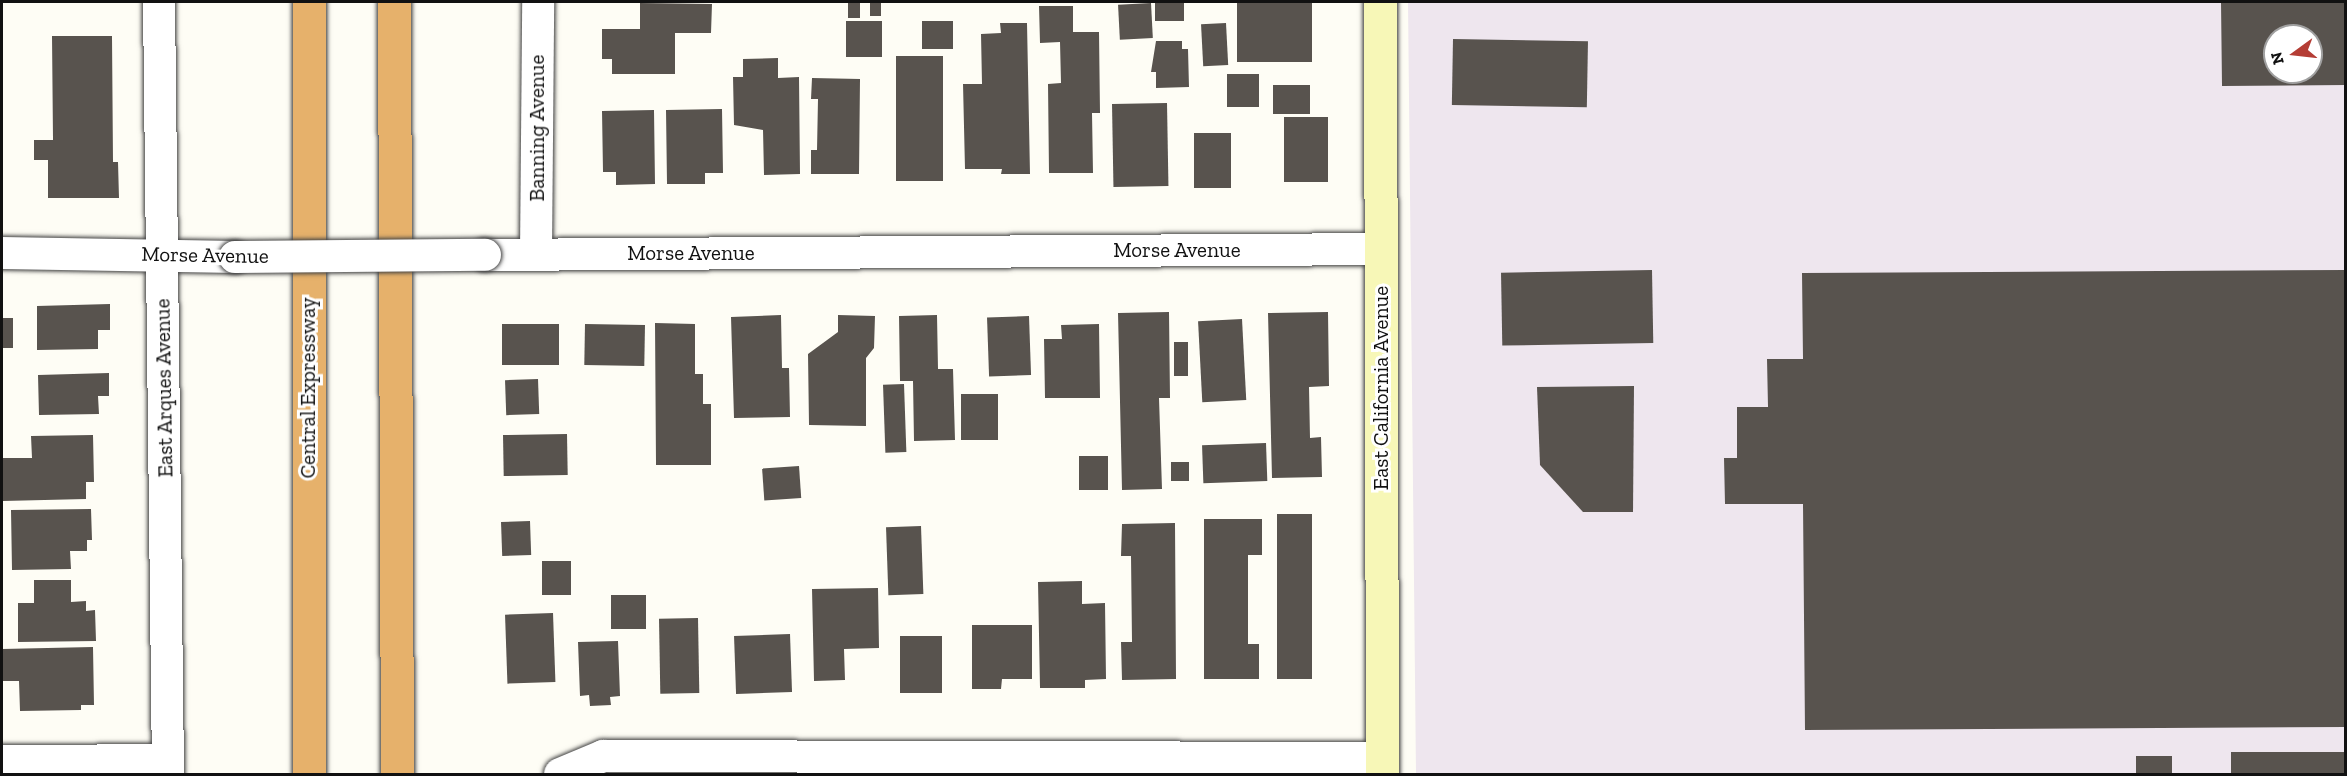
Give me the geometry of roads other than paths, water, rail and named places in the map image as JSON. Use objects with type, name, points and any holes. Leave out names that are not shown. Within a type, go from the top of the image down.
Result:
[{"type":"highway","points":[[300,2],[307,84]]},
{"type":"highway","name":"Central Expressway","points":[[309,2],[307,84],[309,774]]},
{"type":"highway","points":[[394,2],[397,774]]},
{"type":"street","name":"East Arques Avenue","points":[[159,2],[168,767]]},
{"type":"street","name":"Banning Avenue","points":[[537,254],[538,2]]},
{"type":"street","name":"East California Avenue","points":[[1380,2],[1382,766]]},
{"type":"street","name":"Morse Avenue","points":[[2,253],[235,257],[1381,249]]},
{"type":"street","points":[[560,773],[603,756],[1382,766]]},
{"type":"street","points":[[2,761],[168,767]]}]
